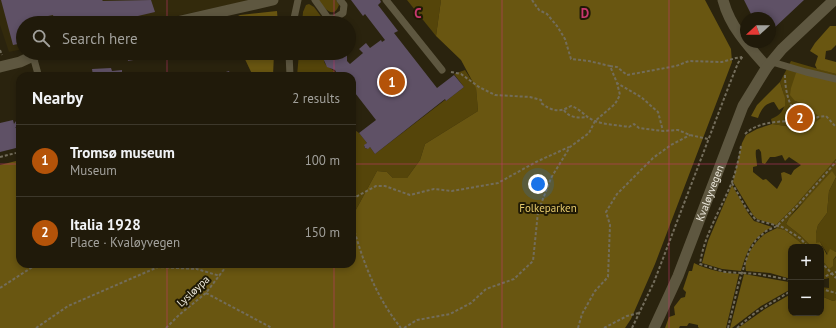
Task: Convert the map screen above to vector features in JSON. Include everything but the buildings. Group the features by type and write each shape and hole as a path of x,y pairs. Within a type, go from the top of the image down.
{"street":[{"path":"203,16 273,0"},
{"path":"723,0 736,30 750,49 769,65"},
{"name":"Kvaløyvegen","path":"654,328 678,276 710,192 735,138 743,106 769,65 782,49 834,0"},
{"path":"0,67 24,60"}],"lane":[{"path":"295,16 298,0"},
{"path":"314,0 326,16"},
{"path":"338,16 342,13 344,5 340,0"},
{"path":"386,0 442,70"},
{"path":"38,60 38,72"},
{"path":"289,60 290,72"},
{"path":"769,65 786,67 836,79"}],"path":[{"path":"532,0 539,10 547,14 557,26 565,39 571,59 617,67 627,75 676,66 689,61 722,62 743,56 738,63 708,139 654,282 632,328"},
{"path":"356,197 376,186 385,186 410,195 434,189 452,191 498,183 536,162 570,147 589,133 595,121 615,104 620,95 610,66"},
{"path":"786,67 786,90 793,109"},
{"path":"442,70 461,74 479,87 495,95 530,97 541,100 541,103 550,110 564,110 571,106 577,108 595,121 629,127 634,124 639,128 663,131 678,130 690,135 708,139"},
{"path":"617,83 641,97 658,112 663,131"},
{"path":"812,120 812,116 808,109 801,106 793,109 790,113 789,121 794,128 800,130 807,128 812,120 818,117 826,116 836,127"},
{"path":"564,110 573,117 588,117"},
{"path":"788,279 766,275 725,272 700,264 701,256 732,182 741,144 735,138 755,126 771,122 789,121"},
{"path":"578,328 582,314 595,291 608,277 610,225 606,212 617,194 653,158 671,145 690,135"},
{"path":"356,239 366,269 382,299 402,328 417,320 450,314 471,303 486,289 514,279 533,261 538,212 551,178 570,147"},
{"path":"0,157 16,153"},
{"path":"728,328 749,251 756,240 766,231 776,226 798,206 836,162"},
{"path":"732,182 752,216 756,220 782,227 794,234 805,244"},
{"path":"824,266 836,278"},
{"path":"0,288 30,268"},
{"path":"36,328 68,306 156,268"},
{"path":"178,268 197,269 220,276"},
{"name":"Lysløypa","path":"166,328 179,315 206,293 225,268"},
{"path":"824,277 836,272"},
{"path":"824,290 836,293"},
{"path":"206,293 272,328"},
{"path":"737,328 756,312 788,293"},
{"path":"604,328 627,316 640,313"}],"shaded area":[{"path":"0,0 251,0 177,16 16,16 16,50 9,52 0,25"},
{"path":"318,0 336,0 339,5 337,10 331,12 328,11"},
{"path":"407,0 441,0 436,36"},
{"path":"309,4 314,7 321,16 303,16 306,5"},
{"path":"298,60 324,60 325,64 335,72 297,72"},
{"path":"791,61 836,74 836,82 795,101 803,104 822,118 803,131 796,131 786,126 772,124 771,119 777,116 784,108 784,98 780,82"},
{"path":"465,70 476,87 478,111 425,144 420,160 407,178 393,178 387,172 377,171 356,210 356,131 367,143 364,146 365,148 367,149 370,147 375,154 464,87 454,74"},
{"path":"836,159 836,177 801,204 786,224 809,244 802,244 785,230 777,228 776,225 794,207"},
{"path":"836,177 836,252 830,250 828,255 824,248 824,244 821,244 820,242 816,244 816,233 818,225 827,213 829,191"},
{"path":"836,257 836,300 833,301 824,297 824,287 829,288 829,278 824,279 824,263 829,269"}],"green space":[{"name":"Folkeparken","path":"441,0 705,0 731,49 732,62 655,264 631,319 625,328 0,328 0,165 16,161 16,268 356,268 356,210 377,171 387,172 393,178 407,178 420,160 425,144 478,111 476,88 461,60 436,36"},
{"path":"277,11 277,16 238,16"},
{"path":"830,26 836,26 836,45 831,50 826,51 825,59 836,62 836,74 817,69 815,65 818,56 810,51"},
{"path":"245,60 274,60 273,72 251,72"},
{"path":"796,73 802,73 836,82 836,159 794,207 776,225 757,219 753,215 733,182 742,143 746,135 757,129 772,124 786,126 796,131 803,131 821,118 803,104 795,101 790,95","holes":["759,149 761,152 762,163 765,164 770,157 782,155 785,161 789,157 801,165 794,170 791,175 784,172 781,173 782,180 777,189 766,179 763,180 753,172 753,167 757,166 756,150"]},
{"path":"780,82 785,98 785,106 779,110 774,102 764,107 758,118 751,116 757,105"},
{"path":"832,171 836,177 829,191 827,213 818,225 816,233 816,243 820,242 821,244 809,244 786,224 789,218"},
{"path":"732,185 754,221 772,227 765,231 751,245 741,271 722,269 702,263 708,241"},
{"path":"777,228 785,230 802,244 788,244 788,278 770,273 746,271 746,261 748,255 757,241 765,234"},
{"path":"824,249 827,255 830,249 836,252 836,256 833,260 833,266 829,269 824,263"},
{"path":"694,263 716,271 739,274 726,328 699,328 698,325 689,323 687,326 680,326 679,328 665,328 669,317 675,315 674,307 681,298 685,297 686,292 683,289 689,271 692,271"},
{"path":"744,274 788,282 788,291 761,306 730,328"},
{"path":"788,296 788,316 824,316 824,297 833,301 836,300 836,328 738,328 765,309"}],"place":[{"name":"Tromsø museum","path":"392,82"},
{"name":"Italia 1928","path":"800,118"}]}
